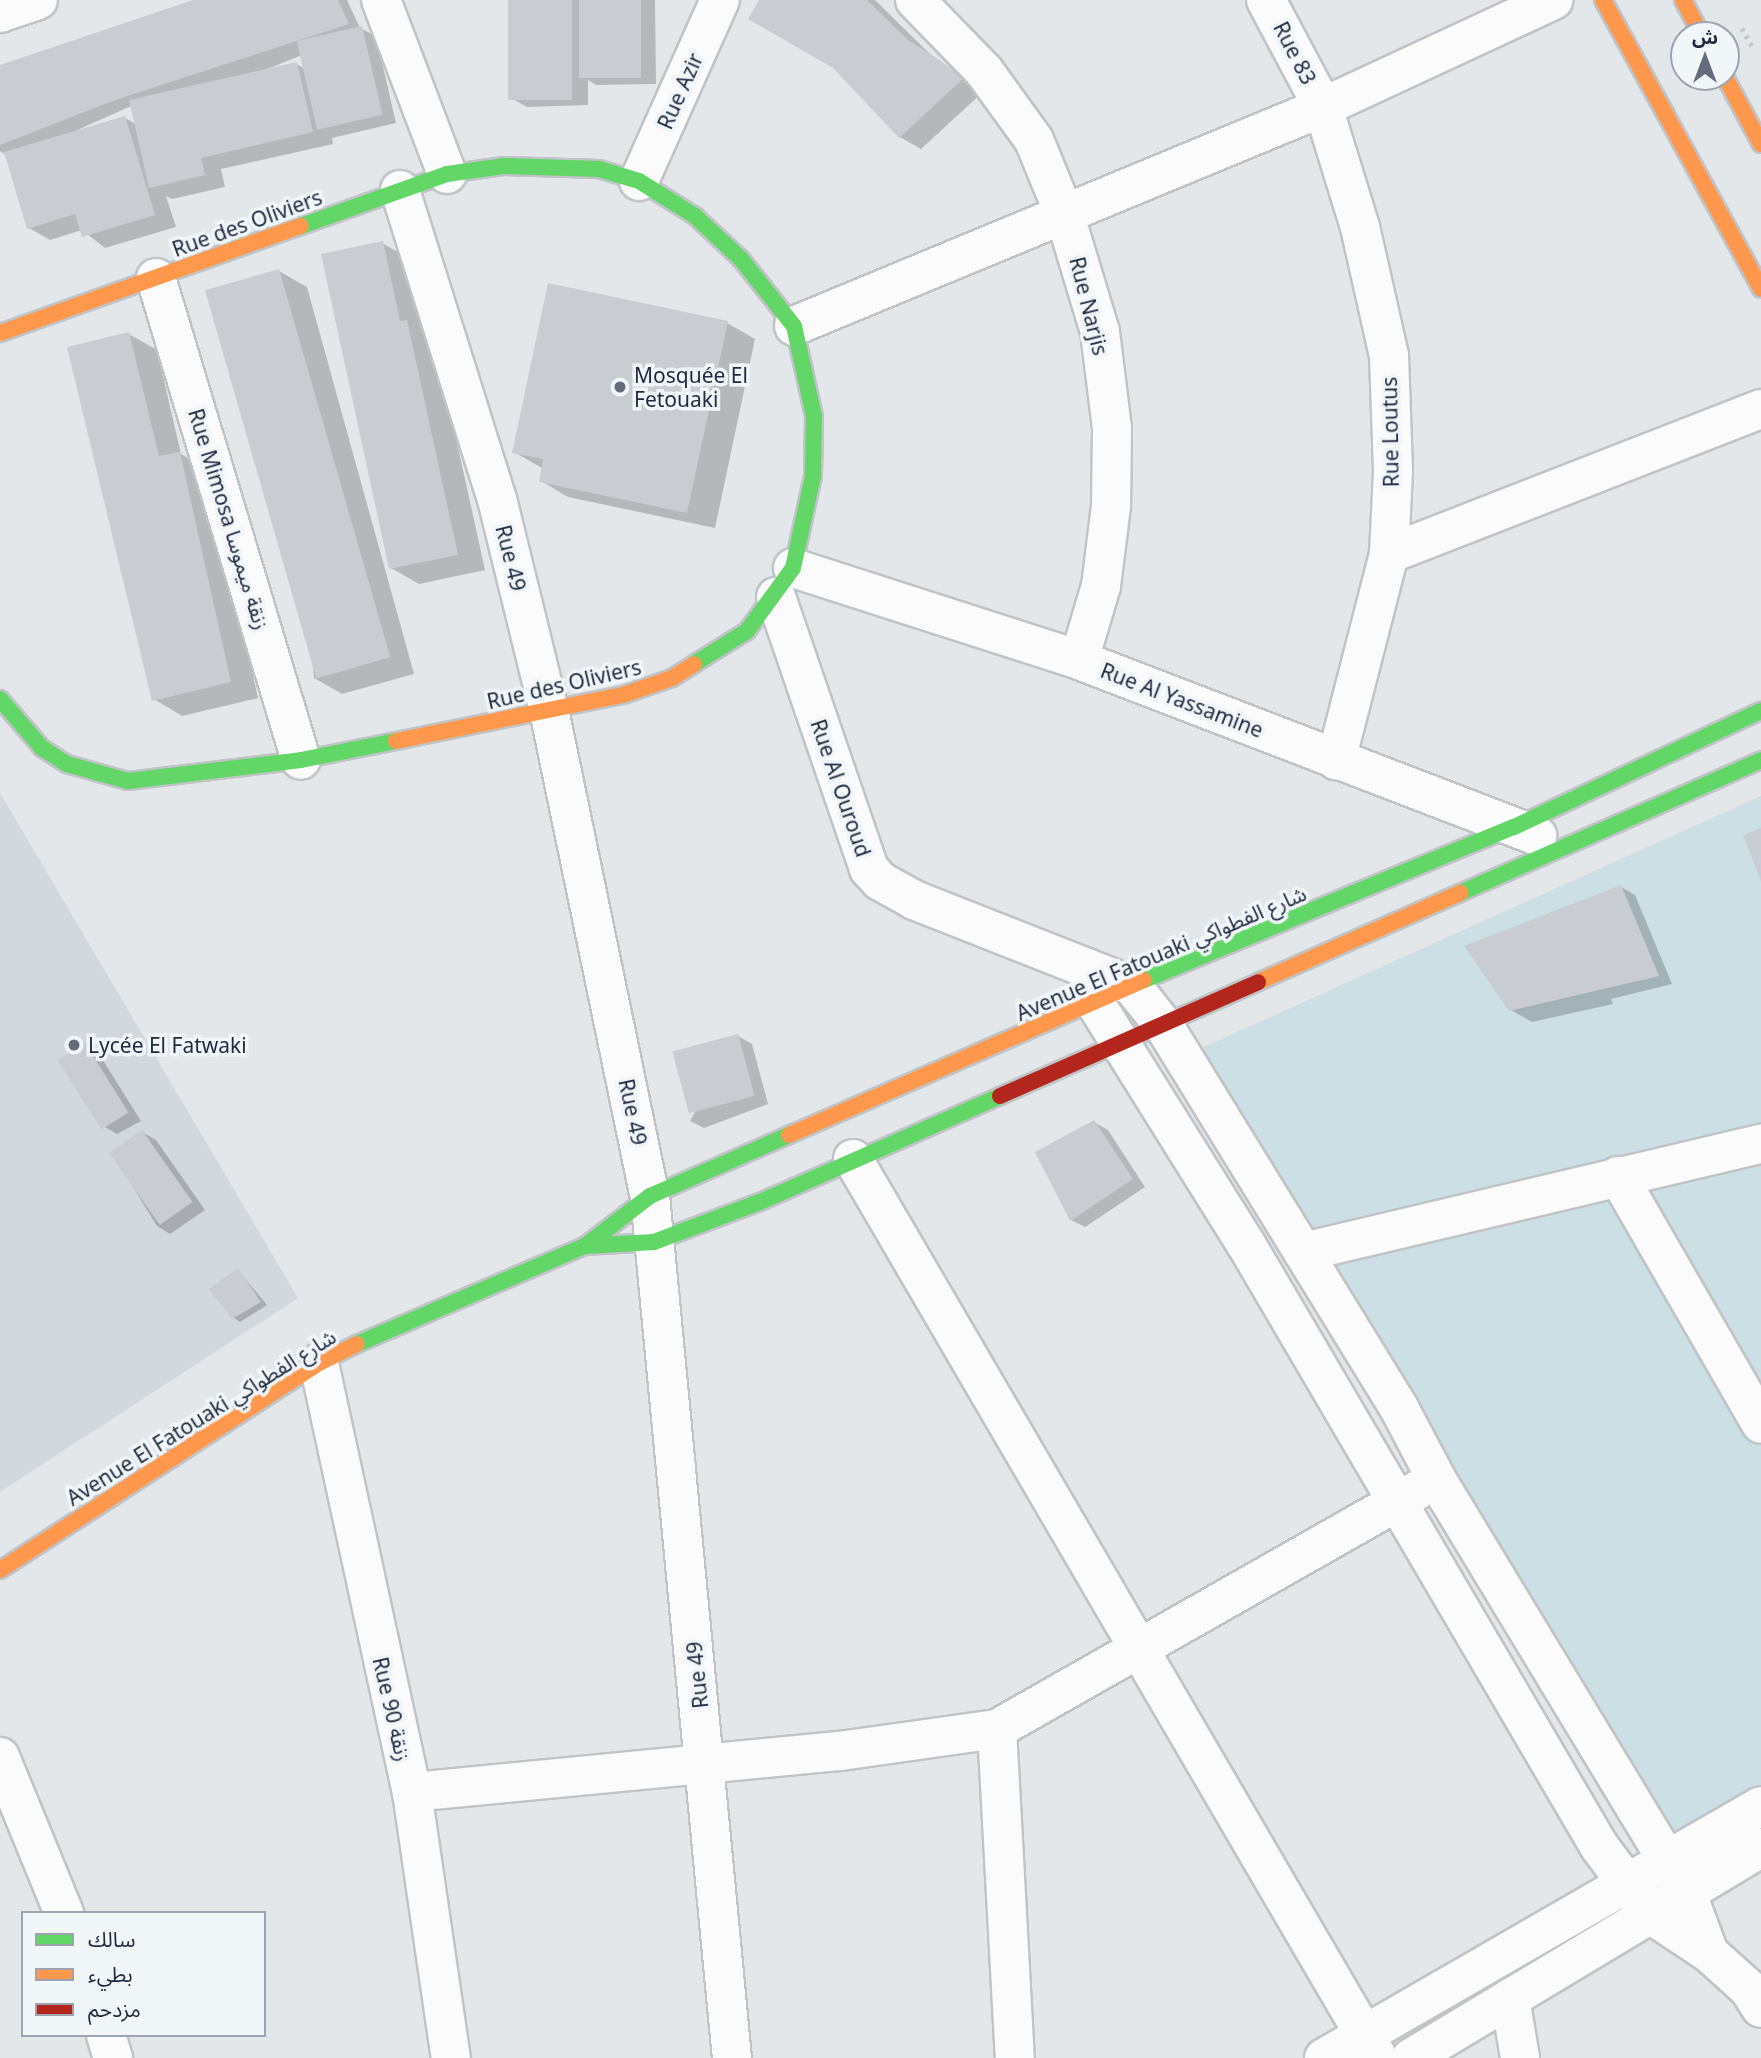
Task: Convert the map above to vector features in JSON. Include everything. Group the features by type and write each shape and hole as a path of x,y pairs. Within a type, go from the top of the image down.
{"main road":[{"path":"1603,0 1761,289"},
{"path":"1683,0 1694,21"},
{"path":"1733,91 1761,144"},
{"name":"Rue des Oliviers","path":"0,333 446,174 561,165 599,169 639,181 695,216 741,259 794,326 814,416 813,476 784,582 747,631 672,678 623,695 301,760 156,780 96,775 67,764 42,748 0,699"},
{"name":"Avenue El Fatouaki شارع الفطواكي","path":"1132,986 1514,827 1761,711"},
{"name":"Avenue El Fatouaki شارع الفطواكي","path":"585,1245 654,1242 760,1202 1164,1026 1761,760"},
{"name":"Avenue El Fatouaki شارع الفطواكي","path":"0,1570 318,1363 406,1320 585,1245 650,1196 1090,985"}],"street":[{"path":"0,13 38,0"},
{"path":"381,0 446,174"},
{"name":"Rue Azir","path":"639,181 720,0"},
{"name":"Rue Narjis","path":"915,0 984,71 1034,140 1065,216 1100,332 1112,428 1111,506 1101,586 1079,660"},
{"name":"Rue 83","path":"1266,0 1323,107"},
{"path":"794,326 1323,107 1553,0"},
{"name":"Rue Loutus","path":"1323,107 1360,227 1388,356 1393,472 1388,554 1336,760"},
{"name":"Rue 49","path":"400,190 497,499 549,710 650,1196 706,1762 732,2058"},
{"name":"Rue Mimosa زنقة ميموسا","path":"156,278 301,760"},
{"path":"1388,554 1761,409"},
{"name":"Rue Al Yassamine","path":"784,582 1079,660 1565,848"},
{"name":"Rue Al Ouroud","path":"784,582 874,875 914,900 1090,985 1132,986"},
{"path":"1090,985 1120,1044 1246,1244 1393,1502 1626,1884 1650,1914 1709,1953 1749,1989 1761,2008"},
{"path":"1132,986 1164,1026 1399,1408 1437,1480 1676,1876 1709,1953"},
{"path":"1303,1252 1761,1144"},
{"path":"853,1160 1136,1651 1372,2046"},
{"path":"1618,1176 1761,1424"},
{"name":"Rue 90 زنقة","path":"318,1363 412,1792 451,2058"},
{"path":"412,1792 841,1751 997,1729 1393,1502 1437,1480"},
{"path":"997,1729 1015,2058"},
{"path":"0,1757 63,1911"},
{"path":"1411,2058 1650,1914 1676,1876 1761,1806"},
{"path":"1324,2058 1372,2046 1626,1884 1676,1876 1761,1848"},
{"path":"1510,1998 1520,2058"},
{"path":"107,2037 113,2058"}],"shaded area":[{"name":"Lycée El Fatwaki","path":"0,793 298,1298 0,1492"},
{"path":"1761,796 1761,1792 1662,1852 1186,1055"}],"building":[{"path":"193,0 338,0 349,24 115,100 0,145 0,65"},
{"path":"508,0 572,0 572,100 508,100"},
{"path":"579,0 641,0 641,78 579,78"},
{"path":"759,0 867,0 908,40 965,77 899,138 833,68 748,19"},
{"path":"362,26 382,115 317,130 297,41"},
{"path":"297,62 313,132 201,158 205,175 149,188 129,100"},
{"path":"125,116 155,215 82,237 75,214 27,229 4,152"},
{"path":"383,241 400,321 407,320 458,555 389,569 321,254"},
{"path":"279,269 390,657 316,679 205,290"},
{"name":"Mosquée El Fetouaki","path":"548,283 728,321 687,513 539,482 543,459 512,453"},
{"path":"129,332 159,456 180,452 231,682 152,701 67,347"},
{"path":"1761,828 1761,881 1743,835"},
{"path":"1621,885 1659,976 1509,1011 1464,946"},
{"path":"738,1034 755,1096 689,1113 672,1052"},
{"path":"85,1043 128,1113 101,1129 58,1060"},
{"path":"1094,1120 1133,1179 1070,1221 1035,1152"},
{"path":"142,1130 192,1202 160,1225 109,1153"},
{"path":"238,1268 261,1302 232,1319 209,1289"}],"traffic: fast":[{"path":"301,226 447,174 504,166 599,169 639,181 695,216 741,259 794,326 814,416 813,476 793,568 747,631 694,664"},
{"path":"0,699 42,748 67,764 128,781 301,760 396,741"},
{"path":"1144,980 1514,827 1761,711"},
{"path":"1460,893 1761,760"},
{"path":"585,1246 654,1242 760,1202 1000,1096"},
{"path":"357,1344 585,1246 650,1196 789,1135"}],"traffic: slow":[{"path":"1603,0 1761,289"},
{"path":"1683,0 1694,21"},
{"path":"1733,91 1761,144"},
{"path":"0,333 301,226"},
{"path":"396,741 623,695 672,678 694,664"},
{"path":"1258,982 1460,893"},
{"path":"789,1135 1144,980"},
{"path":"0,1570 319,1363 357,1344"}],"traffic: jam":[{"path":"1000,1096 1258,982"}],"place":[{"name":"Mosquée El Fetouaki","path":"620,387"},
{"name":"Lycée El Fatwaki","path":"74,1045"}]}
